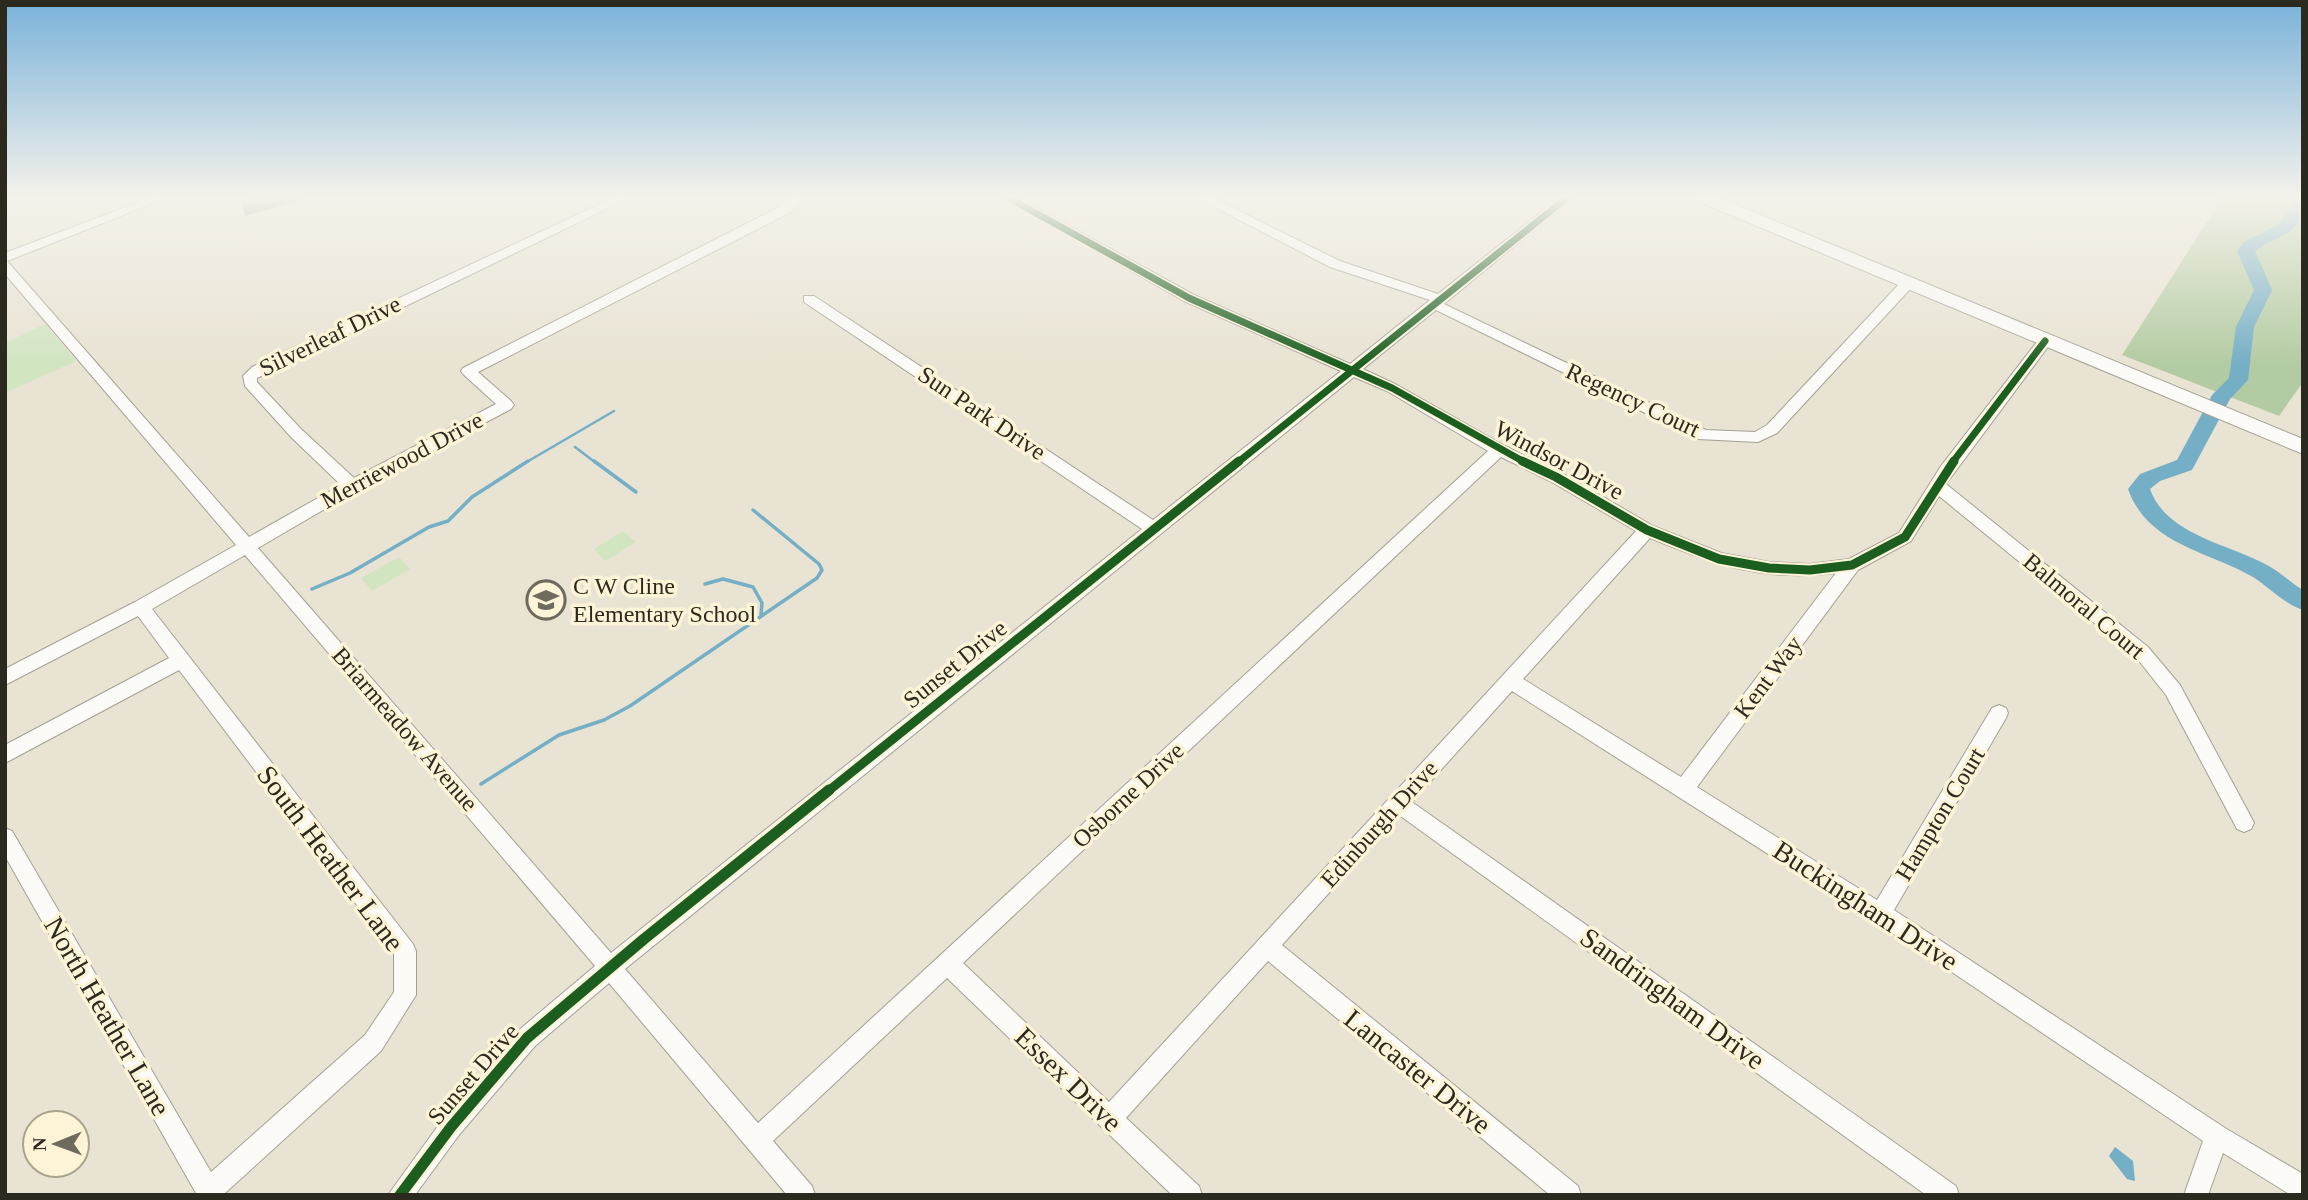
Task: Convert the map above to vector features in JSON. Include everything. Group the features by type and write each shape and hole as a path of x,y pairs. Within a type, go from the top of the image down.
{"main road":[{"path":"1834,253 2303,447"}],"street":[{"name":"Silverleaf Drive","path":"352,486 296,433 250,383 250,376 257,369 505,253"},
{"name":"Merriewood Drive","path":"5,678 141,607 352,486 506,405 468,372 700,253"},
{"name":"Windsor Drive","path":"1108,253 1189,298 1256,330 1353,369 1392,388 1499,450 1556,477 1647,530 1719,559 1769,568 1810,570 1852,565 1905,537 1937,485 2045,341"},
{"name":"Regency Court","path":"1313,253 1335,264 1437,301 1704,435 1758,437 1772,429 1907,284"},
{"name":"Sunset Drive","path":"400,1195 451,1127 527,1038 610,968 1497,253"},
{"name":"Briarmeadow Avenue","path":"5,265 803,1195"},
{"name":"Sun Park Drive","path":"808,299 1154,529"},
{"name":"Osborne Drive","path":"757,1140 1499,450"},
{"name":"Balmoral Court","path":"1937,485 2142,652 2173,690 2244,822"},
{"name":"Edinburgh Drive","path":"1110,1118 1647,530"},
{"name":"Kent Way","path":"1684,790 1852,565"},
{"name":"South Heather Lane","path":"141,607 405,951 405,995 373,1043 210,1192"},
{"path":"5,755 181,660"},
{"name":"Buckingham Drive","path":"1510,680 1880,914 2217,1136 2303,1188"},
{"name":"Hampton Court","path":"1880,914 1999,713"},
{"name":"Sandringham Drive","path":"1398,803 1947,1195"},
{"name":"North Heather Lane","path":"5,837 210,1192"},
{"name":"Lancaster Drive","path":"1267,947 1569,1195"},
{"name":"Essex Drive","path":"947,964 1190,1195"},
{"path":"2196,1195 2217,1136"}],"green space":[{"path":"2187,253 2303,253 2303,382 2279,416 2122,355"},
{"path":"45,324 76,361 5,393 5,343"},
{"path":"623,531 636,542 605,561 594,549"},
{"path":"399,557 410,569 372,591 361,578"}],"water":[{"path":"2115,1147 2133,1161 2135,1181 2127,1179 2109,1156"}],"waterway":[{"path":"2247,253 2263,290 2245,327 2238,380 2222,395 2185,465 2147,479 2139,489 2144,504 2170,528 2188,539 2258,570 2303,601"},
{"path":"525,463 614,411"},
{"path":"575,447 596,463"},
{"path":"312,589 350,573 429,527 448,521 472,497 528,461"},
{"path":"594,461 636,492"},
{"path":"481,784 559,735 604,720 630,706 817,578 822,570 819,564 753,510"},
{"path":"705,584 723,579 753,587 762,603 761,615"}],"cycle path":[{"path":"1108,253 1189,298 1392,388 1499,450 1556,477 1647,530 1719,559 1769,568 1810,570 1852,565 1905,537 1947,470 2045,341"},
{"path":"400,1195 451,1127 527,1038 644,939 1498,253"}],"place":[{"name":"C W Cline Elementary School","path":"546,600"}]}
